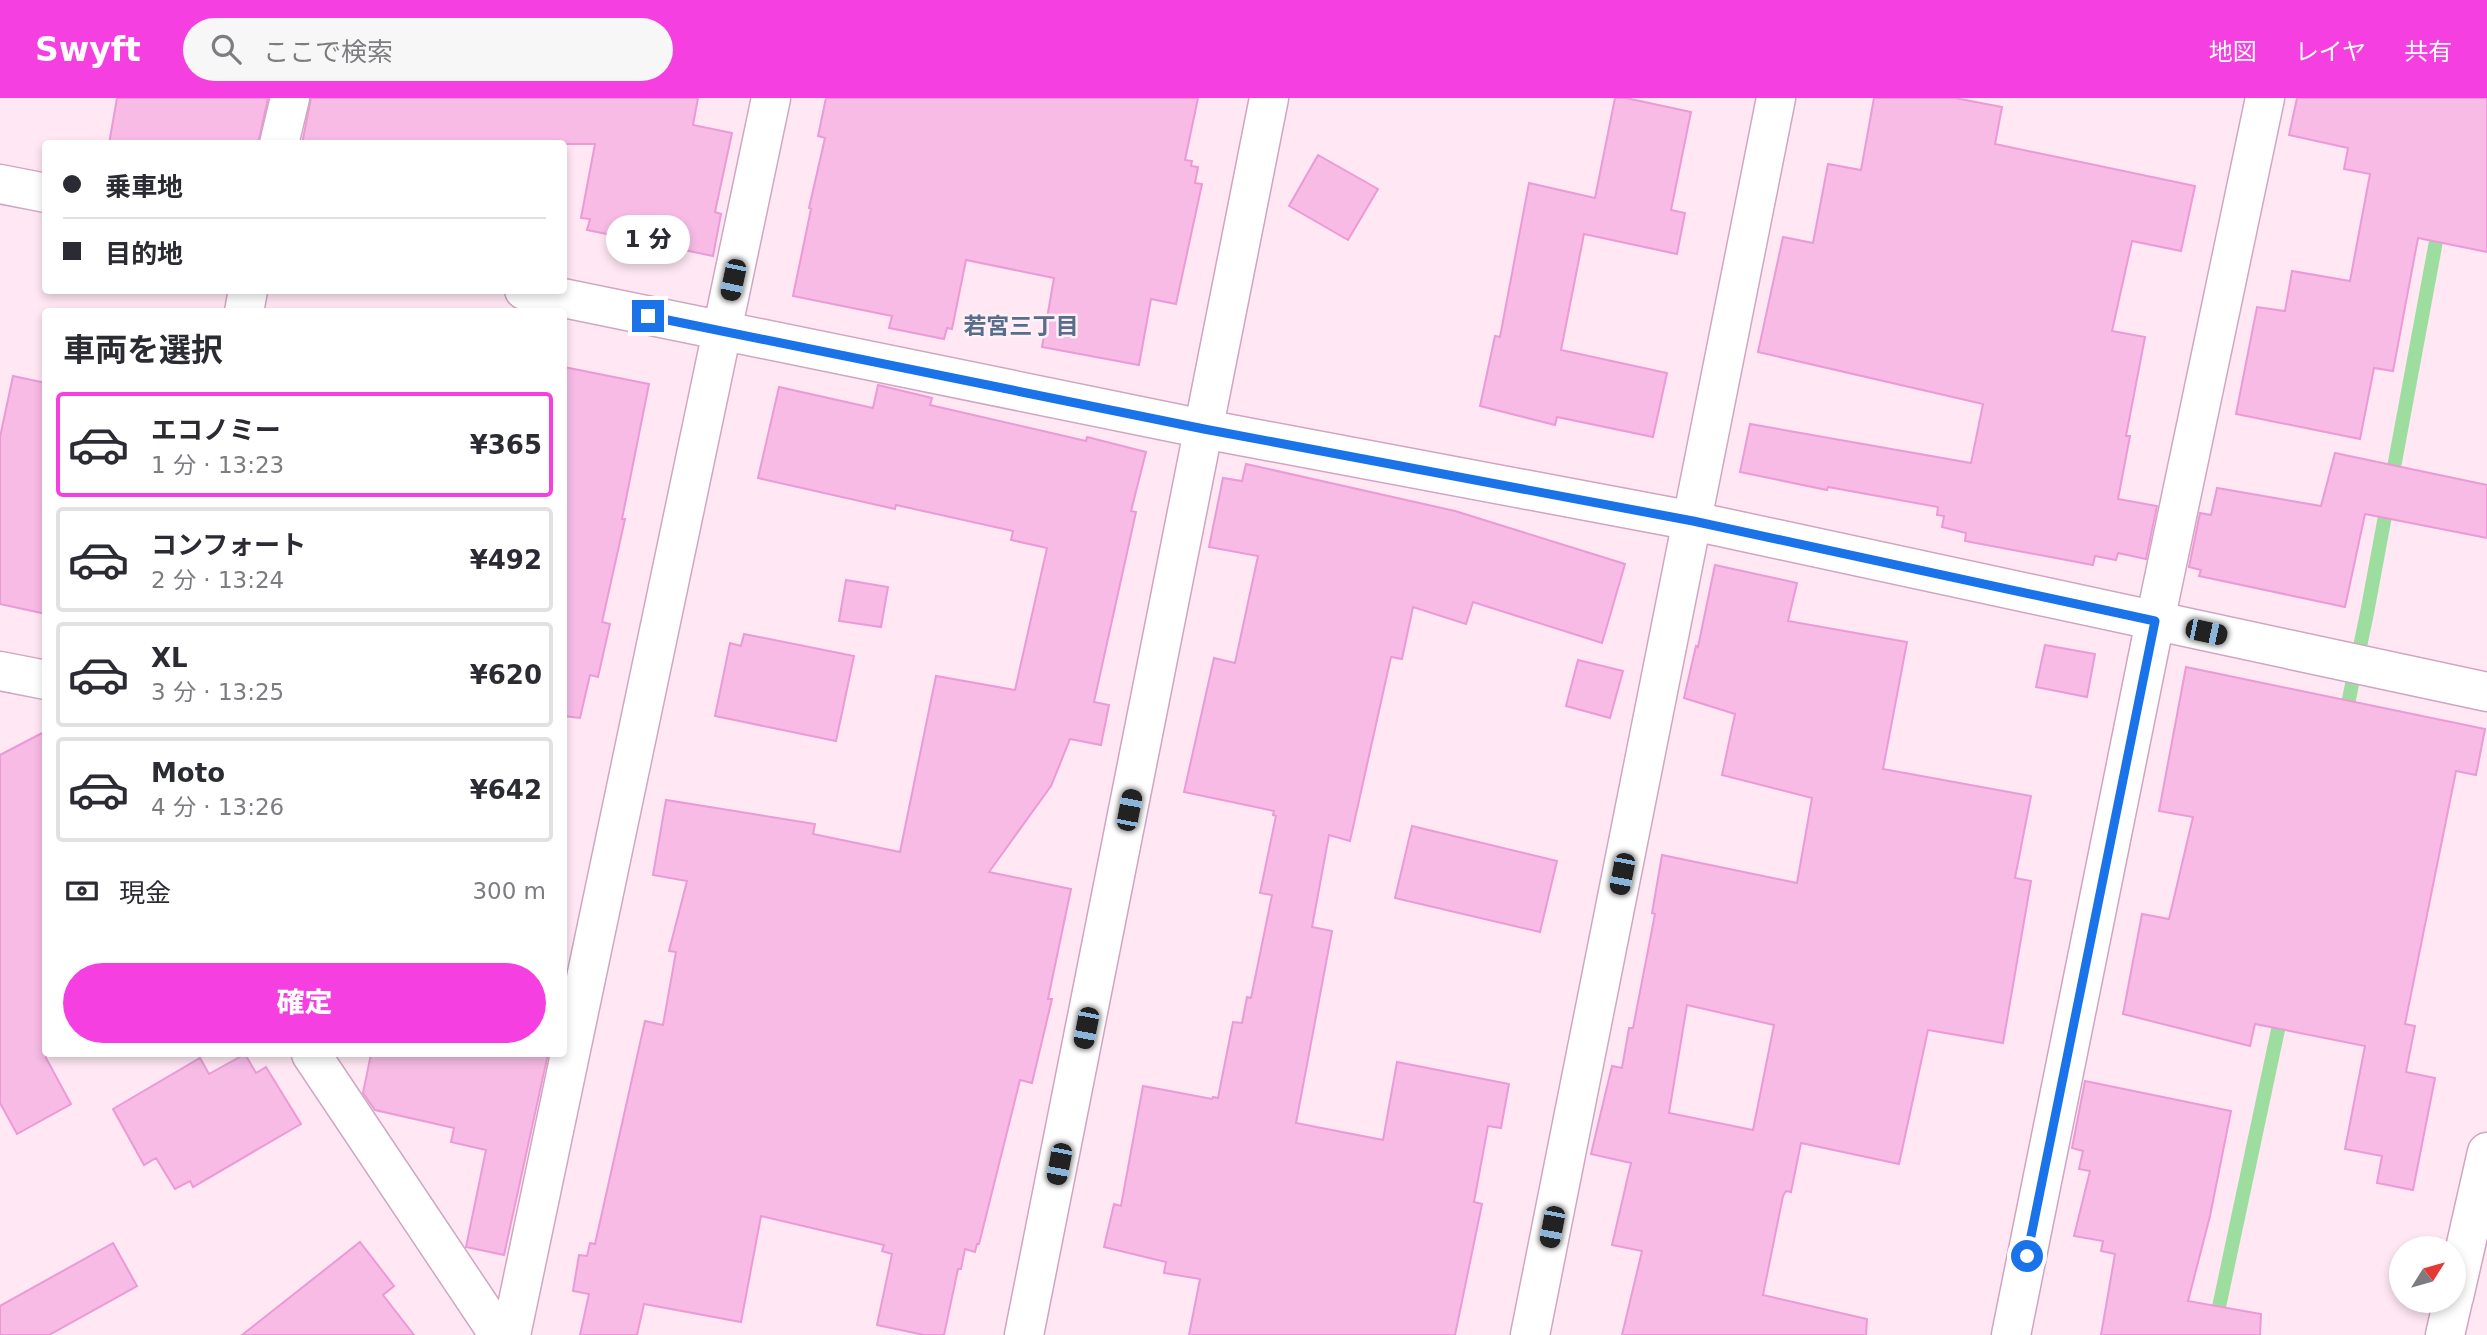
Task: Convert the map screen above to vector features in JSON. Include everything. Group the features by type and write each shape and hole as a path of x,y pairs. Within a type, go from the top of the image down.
{"street":[{"path":"280,140 290,98"},
{"path":"511,1335 771,98"},
{"path":"1024,1335 1269,98"},
{"path":"1530,1335 1776,98"},
{"path":"2011,1335 2155,621 2265,98"},
{"path":"0,184 42,192"},
{"path":"543,294 1204,429 1693,521 2487,692"},
{"path":"0,671 42,679"},
{"path":"313,1057 499,1335"},
{"path":"2466,1243 2487,1152"},
{"path":"2445,1335 2450,1313"}],"building":[{"path":"117,98 268,98 259,140 110,140"},
{"path":"311,98 698,98 693,125 732,133 715,212 721,214 713,256 587,230 590,219 581,218 595,144 567,144 567,140 303,140"},
{"path":"826,98 1198,98 1185,160 1192,161 1191,166 1198,167 1195,183 1202,184 1176,304 1151,299 1139,365 1042,347 1054,278 966,260 952,329 947,328 944,339 889,328 892,316 793,296 825,138 818,136"},
{"path":"1615,98 1691,112 1671,210 1685,213 1677,254 1584,234 1561,350 1667,373 1653,437 1557,417 1555,425 1480,406 1495,336 1500,337 1529,183 1595,198"},
{"path":"1874,98 1955,98 2002,107 1995,144 2195,186 2181,251 2132,241 2112,331 2145,337 2126,436 2130,436 2118,499 2157,506 2146,559 2118,553 2116,560 2095,556 2093,565 1965,541 1966,533 1942,527 1944,516 1937,515 1938,507 1828,487 1827,490 1740,472 1750,424 1971,463 1983,404 1758,352 1783,237 1813,243 1828,164 1861,170"},
{"path":"2297,98 2487,98 2487,252 2418,238 2393,371 2374,368 2360,439 2236,414 2257,307 2285,311 2292,271 2350,281 2370,174 2344,169 2348,148 2289,135"},
{"path":"1318,155 1378,189 1348,240 1289,206"},
{"path":"567,368 649,384 622,519 625,519 602,622 610,624 598,677 590,675 580,718 567,716"},
{"path":"13,376 42,382 42,613 0,604 0,437"},
{"path":"878,385 932,398 930,405 1086,441 1087,437 1146,452 1131,511 1136,512 1094,702 1109,705 1101,745 1070,739 1051,786 989,872 1071,889 1048,999 1052,999 1032,1083 1020,1080 979,1244 975,1252 965,1249 944,1335 924,1335 877,1325 892,1254 882,1251 884,1245 761,1216 741,1322 644,1304 637,1335 580,1335 589,1294 573,1291 579,1255 587,1256 590,1243 595,1244 645,1021 663,1025 676,952 669,951 687,881 653,875 666,800 815,824 813,834 900,852 936,676 1015,690 1047,548 1011,540 1013,531 896,505 895,509 758,478 779,387 873,408"},
{"path":"2335,453 2487,485 2487,538 2365,514 2345,607 2199,576 2201,570 2189,567 2200,513 2211,515 2217,488 2321,506"},
{"path":"1246,464 1455,511 1625,564 1602,643 1473,602 1466,624 1413,607 1402,659 1391,657 1350,841 1329,835 1312,927 1332,931 1296,1123 1383,1140 1397,1062 1509,1084 1501,1128 1488,1126 1474,1202 1482,1204 1455,1335 1189,1335 1200,1279 1164,1273 1166,1262 1104,1247 1114,1204 1121,1206 1143,1086 1218,1098 1233,1022 1242,1023 1247,997 1251,998 1272,895 1260,893 1276,816 1273,815 1274,811 1184,792 1214,658 1235,663 1258,556 1209,547 1223,478 1242,481"},
{"path":"1715,565 1797,583 1788,621 1907,642 1883,769 2031,796 2015,878 2031,881 2003,1043 1928,1030 1899,1164 1801,1143 1791,1192 1786,1191 1783,1196 1763,1295 1867,1319 1866,1335 1622,1335 1642,1251 1612,1245 1631,1163 1591,1154 1612,1066 1622,1068 1629,1028 1633,1028 1655,914 1652,913 1662,855 1797,883 1812,798 1722,775 1735,714 1684,698 1696,646 1698,647","holes":["1687,1005 1774,1025 1753,1130 1669,1113"]},
{"path":"846,580 888,587 881,627 839,621"},
{"path":"744,634 854,656 836,741 715,716 730,643 741,646"},
{"path":"2045,645 2095,654 2087,697 2036,687"},
{"path":"1578,660 1623,671 1610,718 1566,706"},
{"path":"2186,667 2485,729 2476,775 2456,771 2405,1024 2415,1026 2406,1072 2435,1078 2413,1190 2377,1183 2382,1156 2345,1149 2365,1046 2255,1024 2250,1046 2123,1014 2142,914 2169,919 2193,817 2159,811"},
{"path":"42,733 42,1057 46,1057 71,1104 17,1134 0,1103 0,755"},
{"path":"1412,826 1557,861 1540,932 1395,898"},
{"path":"240,1057 247,1057 256,1073 266,1067 301,1124 193,1187 190,1181 175,1189 156,1158 144,1165 113,1109 200,1058 209,1074"},
{"path":"370,1057 547,1057 504,1255 466,1247 486,1150 451,1142 454,1128 375,1110 363,1093"},
{"path":"2085,1081 2231,1111 2210,1216 2188,1301 2261,1314 2260,1335 2101,1335 2115,1254 2101,1251 2103,1241 2074,1236 2090,1171 2079,1169 2083,1151 2072,1148"},
{"path":"360,1242 394,1286 383,1295 414,1335 242,1335"},
{"path":"113,1243 137,1286 49,1335 0,1335 0,1306"}],"waterway":[{"path":"2345,718 2439,225"},
{"path":"2213,1335 2282,1011"}],"district":[{"name":"若宮三丁目","path":"1021,326"}],"route":[{"path":"648,316 1204,429 1693,521 2155,621 2027,1256"}]}
